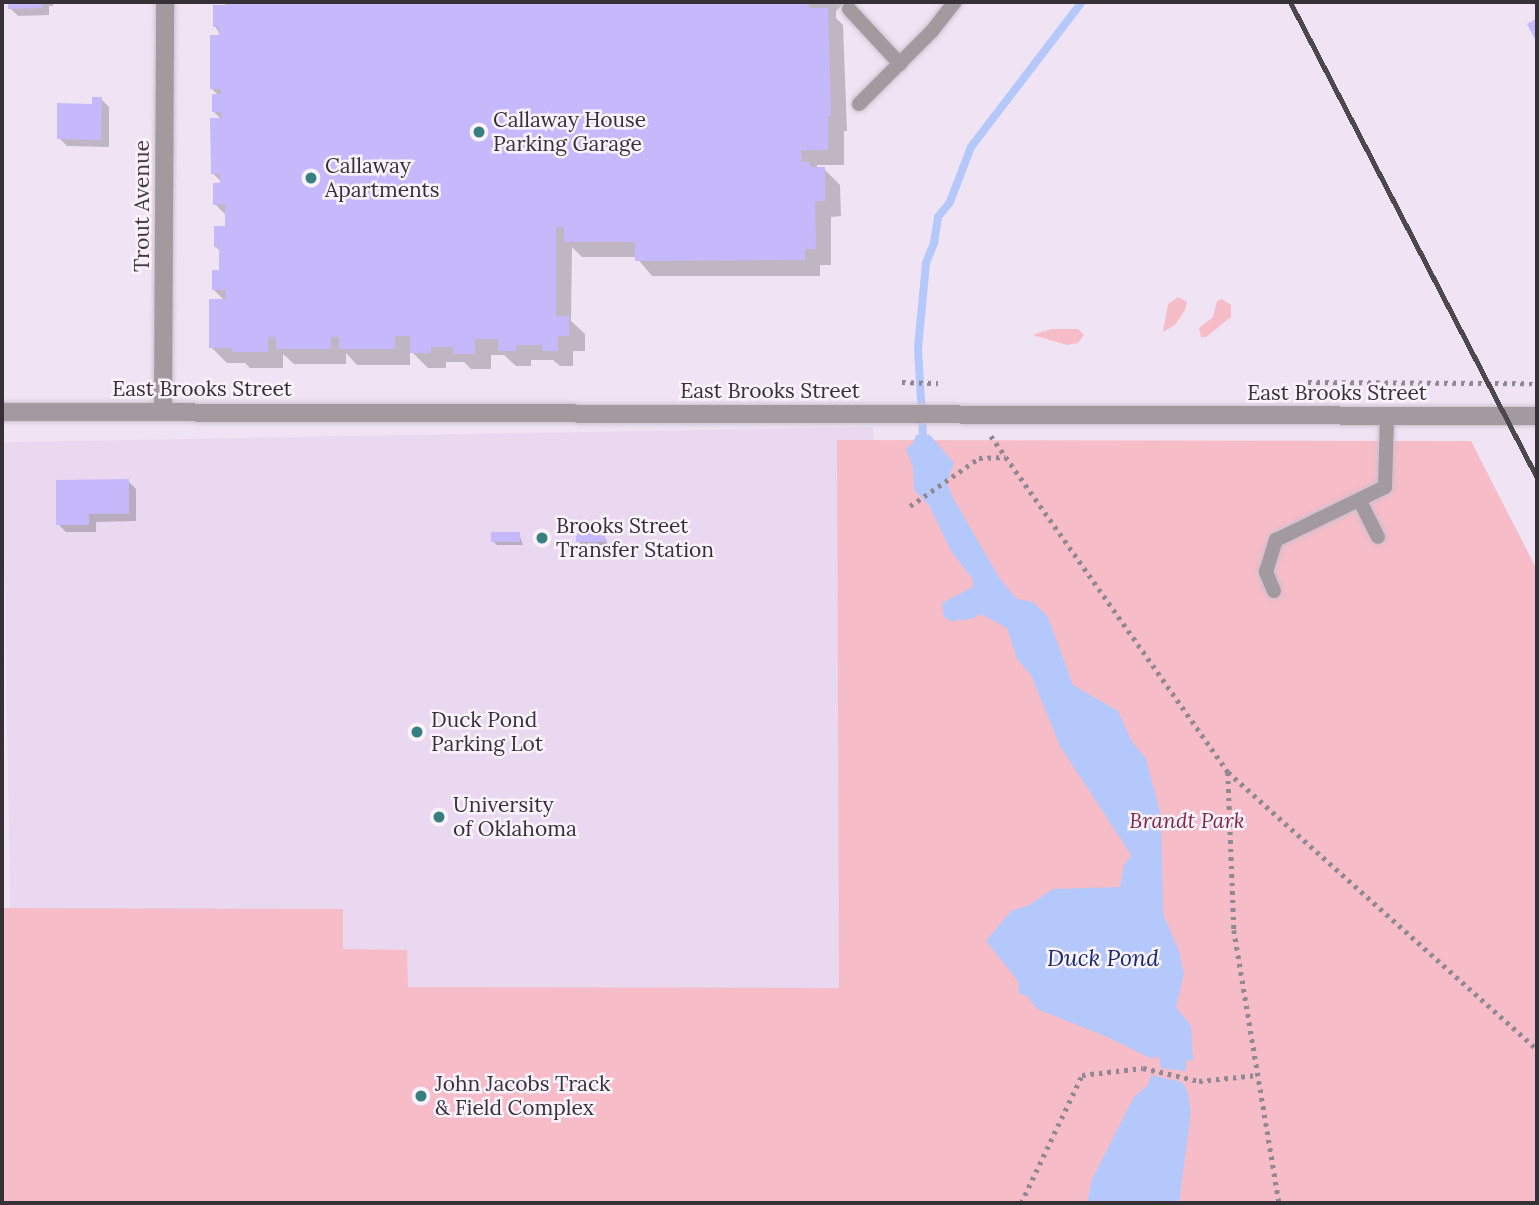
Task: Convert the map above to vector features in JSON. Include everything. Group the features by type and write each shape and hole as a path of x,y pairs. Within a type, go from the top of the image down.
{"street":[{"name":"Trout Avenue","path":"163,411 165,2"},
{"name":"East Brooks Street","path":"2,412 1537,416"}],"lane":[{"path":"859,104 932,31 954,2"},
{"path":"849,9 900,64"},
{"path":"1274,591 1266,572 1268,556 1276,540 1385,487 1387,416"},
{"path":"1360,501 1378,537"}],"path":[{"path":"902,382 938,383"},
{"path":"1308,382 1537,383"},
{"path":"987,431 1228,772 1537,1049"},
{"path":"910,506 964,467 987,456 1006,457"},
{"path":"1228,772 1234,930 1279,1203"},
{"path":"1021,1203 1082,1075 1143,1068 1199,1081 1258,1075"}],"shaded area":[{"name":"University of Oklahoma","path":"873,427 887,1203 15,1203 2,442"}],"green space":[{"path":"1178,297 1187,302 1185,310 1175,325 1163,332 1168,304"},
{"path":"1222,299 1231,305 1231,317 1206,337 1201,337 1199,328 1213,317 1217,301"},
{"path":"1051,329 1078,329 1084,335 1078,343 1067,345 1033,335"},
{"name":"Brandt Park","path":"837,440 1471,441 1537,570 1537,1203 2,1203 2,908 343,909 343,949 407,950 408,987 839,988"}],"water":[{"name":"Duck Pond","path":"916,435 930,435 954,463 947,483 953,498 1000,579 1017,599 1033,602 1048,617 1073,685 1118,711 1131,740 1146,759 1161,816 1163,914 1179,951 1184,974 1176,1007 1191,1026 1193,1060 1186,1061 1186,1071 1161,1068 1159,1057 1150,1058 1105,1036 1037,1009 1028,997 1019,993 1018,981 986,941 1011,911 1029,905 1053,889 1120,887 1124,865 1131,855 1060,746 1031,675 1017,659 1007,628 981,614 971,619 951,621 944,617 942,603 973,587 973,580 951,551 929,505 914,490 913,467 906,449 913,443"},
{"path":"1151,1075 1182,1082 1187,1090 1191,1111 1179,1203 1087,1203 1092,1179 1134,1097 1148,1085"}],"building":[{"path":"8,2 42,2 42,8 8,9"},
{"path":"226,2 808,2 809,8 828,8 831,116 828,116 828,150 801,150 802,162 810,162 810,167 825,167 825,201 815,201 816,249 805,249 805,260 635,261 635,242 564,242 564,227 556,227 556,316 569,316 569,336 558,336 558,351 542,351 542,345 516,345 516,351 498,351 498,339 475,339 475,354 453,354 453,347 431,347 431,353 410,353 410,336 395,336 395,349 339,349 339,337 331,337 331,349 276,349 276,337 268,337 268,352 232,352 232,348 209,348 209,299 226,299 226,290 212,290 212,270 219,270 219,247 214,247 214,226 225,226 225,204 213,205 213,183 220,183 220,174 211,174 210,118 221,118 221,112 212,112 212,94 221,94 221,89 210,89 210,35 219,35 219,27 213,27 213,5 226,5"},
{"path":"1537,18 1537,43 1527,24"},
{"path":"92,97 102,97 101,140 57,139 57,103 92,104"},
{"path":"129,479 129,514 89,514 89,525 56,525 56,480"},
{"path":"491,532 520,532 520,542 491,542"},
{"path":"576,533 605,533 605,542 576,542"}],"waterway":[{"path":"923,435 918,348 926,263 934,243 938,217 950,202 971,147 1082,2"}],"railway":[{"path":"1290,2 1537,478"}],"place":[{"name":"Callaway House Parking Garage","path":"479,132"},
{"name":"Callaway Apartments","path":"311,178"},
{"name":"Brooks Street Transfer Station","path":"542,538"},
{"name":"Duck Pond Parking Lot","path":"417,732"},
{"name":"University of Oklahoma","path":"439,817"},
{"name":"John Jacobs Track & Field Complex","path":"421,1096"}]}
